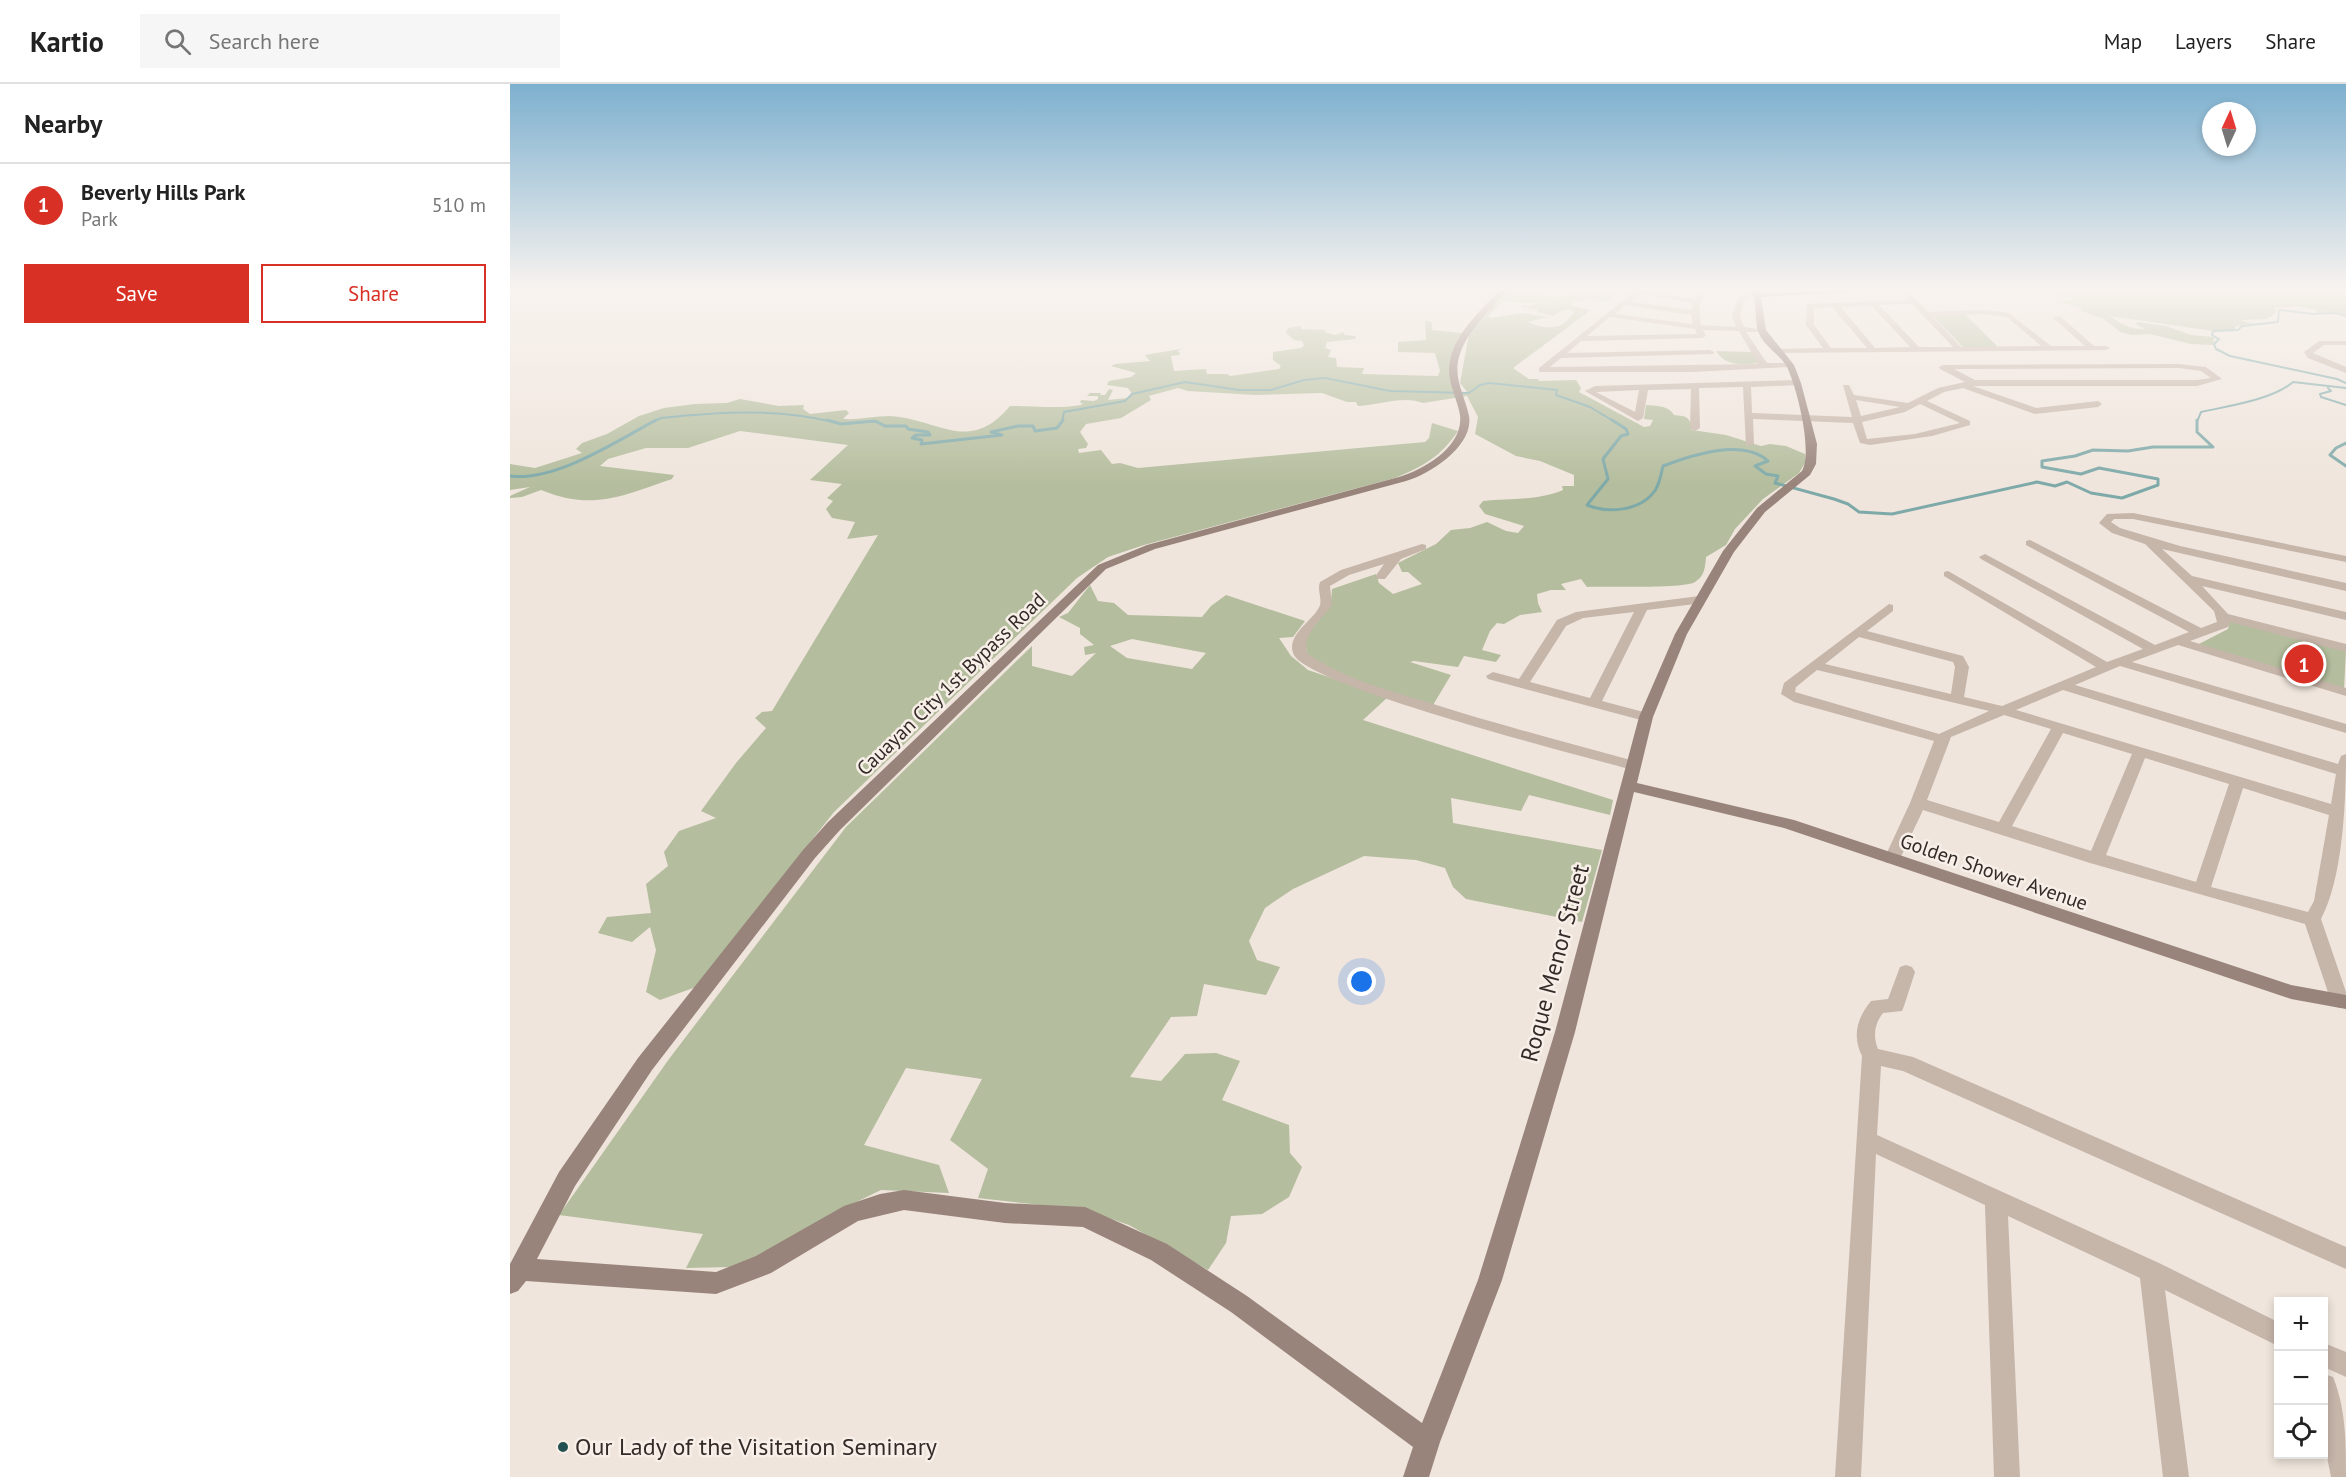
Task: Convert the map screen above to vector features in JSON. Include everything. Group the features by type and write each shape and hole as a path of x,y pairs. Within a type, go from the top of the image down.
{"street":[{"name":"Cauayan City 1st Bypass Road","path":"515,1276 567,1179 645,1064 809,854 834,826 1091,577 1116,559 1151,547 1398,480 1431,467 1461,436 1465,416 1456,392 1456,355"},
{"path":"1596,355 1558,356 1542,370 1790,365"},
{"path":"1712,355 1717,362 1728,367"},
{"path":"1757,355 1764,366"},
{"path":"1780,355 1790,365"},
{"path":"2311,355 2346,370"},
{"name":"Roque Menor Street","path":"1416,1477 1427,1442 1490,1280 1565,1032 1646,717 1699,600 1742,533 1761,510 1806,473 1813,454 1797,383 1790,365"},
{"path":"2108,365 2135,383"},
{"path":"1747,416 1857,420 1888,414 1909,407 1941,390 1973,383 2208,382 2218,379 2203,369 2188,366 1943,367 1973,383"},
{"path":"1644,388 1638,418 1589,391 1594,389 1797,383"},
{"path":"1747,385 1749,444"},
{"path":"1962,385 2035,411 2098,404"},
{"path":"1695,386 1695,428"},
{"path":"1846,387 1863,441 1869,443 1962,426 1967,423 1920,401"},
{"path":"1851,397 1909,407"},
{"path":"2346,559 2133,516 2111,516 2104,523 2109,529 2150,543 2346,587"},
{"path":"2030,543 2200,633"},
{"path":"2150,543 2210,599 2224,616 2346,648"},
{"path":"1422,547 1395,559 1334,576 1324,585 1326,605 1301,639 1302,658 1327,673 1409,702 1633,765"},
{"path":"1986,557 2152,650"},
{"path":"1381,577 1381,574 1395,559"},
{"path":"1948,574 2106,667"},
{"path":"2185,578 2346,616"},
{"path":"1523,683 1561,623 1566,619 1581,615 1699,600"},
{"path":"1594,703 1642,608"},
{"path":"1889,608 1789,686 1787,690 1791,696 1942,739"},
{"path":"1892,860 1946,734 2106,667 2221,627 2224,624 2224,616"},
{"path":"1857,633 1958,659 1962,667 1957,699"},
{"path":"2178,641 2346,692"},
{"path":"2120,662 2346,729"},
{"path":"1816,666 2002,710 2338,812"},
{"path":"1493,676 1646,717"},
{"path":"2064,686 2344,765 2322,901 2312,919 2343,1001"},
{"path":"2003,828 2059,727"},
{"path":"2096,859 2141,751"},
{"path":"2202,890 2237,782"},
{"name":"Golden Shower Avenue","path":"1628,786 1788,825 2291,992 2343,1001"},
{"path":"1918,803 2096,859 2312,919"},
{"path":"1848,1477 1855,1304 1867,1140 1867,1101 1872,1056 1866,1041 1868,1019 1878,1006 1895,1006 1906,972"},
{"path":"1872,1056 1906,1063 2346,1258"},
{"path":"1867,1140 2151,1271 2274,1332"},
{"path":"1996,1199 2007,1477"},
{"path":"515,1276 716,1283 763,1265 852,1213 880,1204 903,1200 1005,1213 1085,1217 1159,1252 1239,1304 1427,1442"},
{"path":"2151,1271 2176,1477"},
{"path":"2328,1357 2346,1365"},
{"path":"2328,1404 2344,1477"}],"green space":[{"path":"1145,355 1179,355 1171,356 1174,371 1206,369 1207,374 1230,376 1279,369 1281,366 1273,360 1273,355 1329,355 1328,357 1336,358 1337,367 1364,368 1362,374 1438,376 1440,371 1436,355 1455,355 1452,378 1454,392 1468,393 1460,383 1465,355 1530,355 1513,368 1529,379 1539,381 1576,380 1581,388 1579,392 1644,427 1650,426 1653,420 1644,419 1646,405 1662,407 1674,415 1687,418 1692,430 1726,435 1761,446 1770,444 1786,446 1805,454 1805,463 1799,473 1763,499 1735,529 1726,545 1706,557 1703,574 1695,582 1661,586 1587,587 1581,579 1561,584 1566,590 1551,590 1537,594 1542,612 1520,615 1504,624 1497,623 1490,631 1482,650 1501,655 1496,662 1464,656 1458,667 1410,662 1451,675 1433,705 1368,685 1307,657 1305,637 1331,601 1332,589 1376,574 1379,583 1393,594 1422,584 1408,572 1402,572 1398,563 1436,544 1451,530 1470,528 1487,522 1506,531 1518,533 1524,526 1485,514 1479,506 1483,501 1533,498 1553,494 1563,490 1562,486 1574,486 1574,475 1540,461 1516,456 1475,434 1478,417 1467,396 1423,403 1400,400 1358,406 1356,402 1347,402 1322,393 1255,395 1188,391 1178,388 1149,396 1151,400 1121,418 1086,424 1080,432 1088,444 1086,448 1078,449 1079,453 1101,450 1112,464 1120,463 1138,468 1425,442 1429,438 1432,423 1458,431 1445,448 1431,460 1395,478 1144,545 1108,557 1077,578 834,812 696,987 660,1000 646,992 656,950 650,927 632,942 598,933 607,917 651,913 646,884 668,866 664,852 679,831 716,818 701,811 736,763 766,728 755,718 762,712 772,711 878,535 847,539 855,522 832,518 826,509 833,501 827,498 842,484 810,480 848,445 740,431 688,448 646,448 608,459 600,466 674,475 672,479 638,491 607,499 592,500 576,500 541,490 522,497 510,498 530,487 510,490 510,464 535,468 582,453 576,449 582,443 607,434 639,416 664,408 727,403 740,399 779,406 804,405 803,409 810,414 846,410 849,413 843,419 890,416 908,418 953,431 981,429 995,421 1010,406 1081,405 1083,403 1080,403 1081,400 1098,399 1098,396 1087,396 1090,393 1105,395 1109,389 1113,390 1108,400 1127,398 1132,394 1128,388 1107,385 1109,381 1131,377 1136,373 1111,366 1150,361"},
{"path":"1755,355 1761,363 1730,363 1720,356"},
{"path":"1090,585 1098,601 1114,603 1128,615 1202,617 1211,606 1226,595 1305,621 1293,637 1279,638 1291,656 1308,670 1388,697 1363,720 1613,800 1610,815 1529,795 1521,811 1451,798 1453,823 1602,850 1582,922 1466,899 1453,887 1445,868 1416,860 1364,856 1293,889 1265,908 1249,941 1257,960 1280,967 1266,995 1204,984 1197,1016 1171,1017 1130,1077 1161,1081 1185,1054 1216,1053 1240,1061 1222,1100 1289,1125 1290,1153 1302,1167 1289,1197 1262,1214 1231,1216 1226,1243 1208,1270 1129,1225 1085,1210 978,1198 988,1169 950,1140 982,1079 906,1068 864,1145 939,1165 949,1193 881,1190 842,1209 779,1248 732,1267 686,1268 703,1234 559,1215 669,1059 846,827 1032,646 1032,666 1072,676 1096,653 1085,655 1084,647 1094,645 1080,634 1080,628 1059,617 1068,613","holes":["1132,639 1206,653 1192,669 1127,658 1110,646"]},
{"path":"2226,619 2346,650 2344,689 2197,645 2228,629 2229,624"}],"waterway":[{"path":"2228,355 2337,379 2346,383"},
{"path":"1062,421 1064,412 1125,401 1132,394 1185,382 1239,390 1271,390 1304,380 1325,378 1390,391 1469,393 1480,385 1489,383 1557,390 1556,395 1590,407 1615,422"},
{"path":"2197,422 2201,412 2262,398 2293,382 2346,388"},
{"path":"2328,388 2331,391 2320,394 2321,397 2346,405"},
{"path":"653,422 661,418 747,412 791,415 833,422"},
{"path":"510,476 546,473 566,466 605,449 656,420"},
{"path":"827,420 841,424 877,422"},
{"path":"1612,420 1626,429 1628,434 1621,436 1603,459 1608,479 1587,505 1615,510 1634,506 1650,496 1656,489 1663,466 1688,457 1731,450 1757,454 1768,461 1755,466 1766,474 1778,476 1775,483 1834,499 1848,504 1859,512 1892,514 2037,482 2055,486 2067,482 2091,493 2122,498 2158,485 2158,479 2099,468 2081,474 2042,467 2042,461 2075,456 2093,450 2128,451 2153,447 2213,447 2197,432 2197,422"},
{"path":"877,422 885,426 906,426 908,429 928,432 930,435 916,435 912,438 922,440 921,444 1002,435 991,432 1018,426 1033,426 1035,431 1057,428 1062,421"},
{"path":"864,422 877,422"},
{"path":"2346,443 2336,448 2330,455 2346,466"}],"place":[{"name":"Beverly Hills Park","path":"2304,664"},
{"name":"Our Lady of the Visitation Seminary","path":"563,1447"}]}
